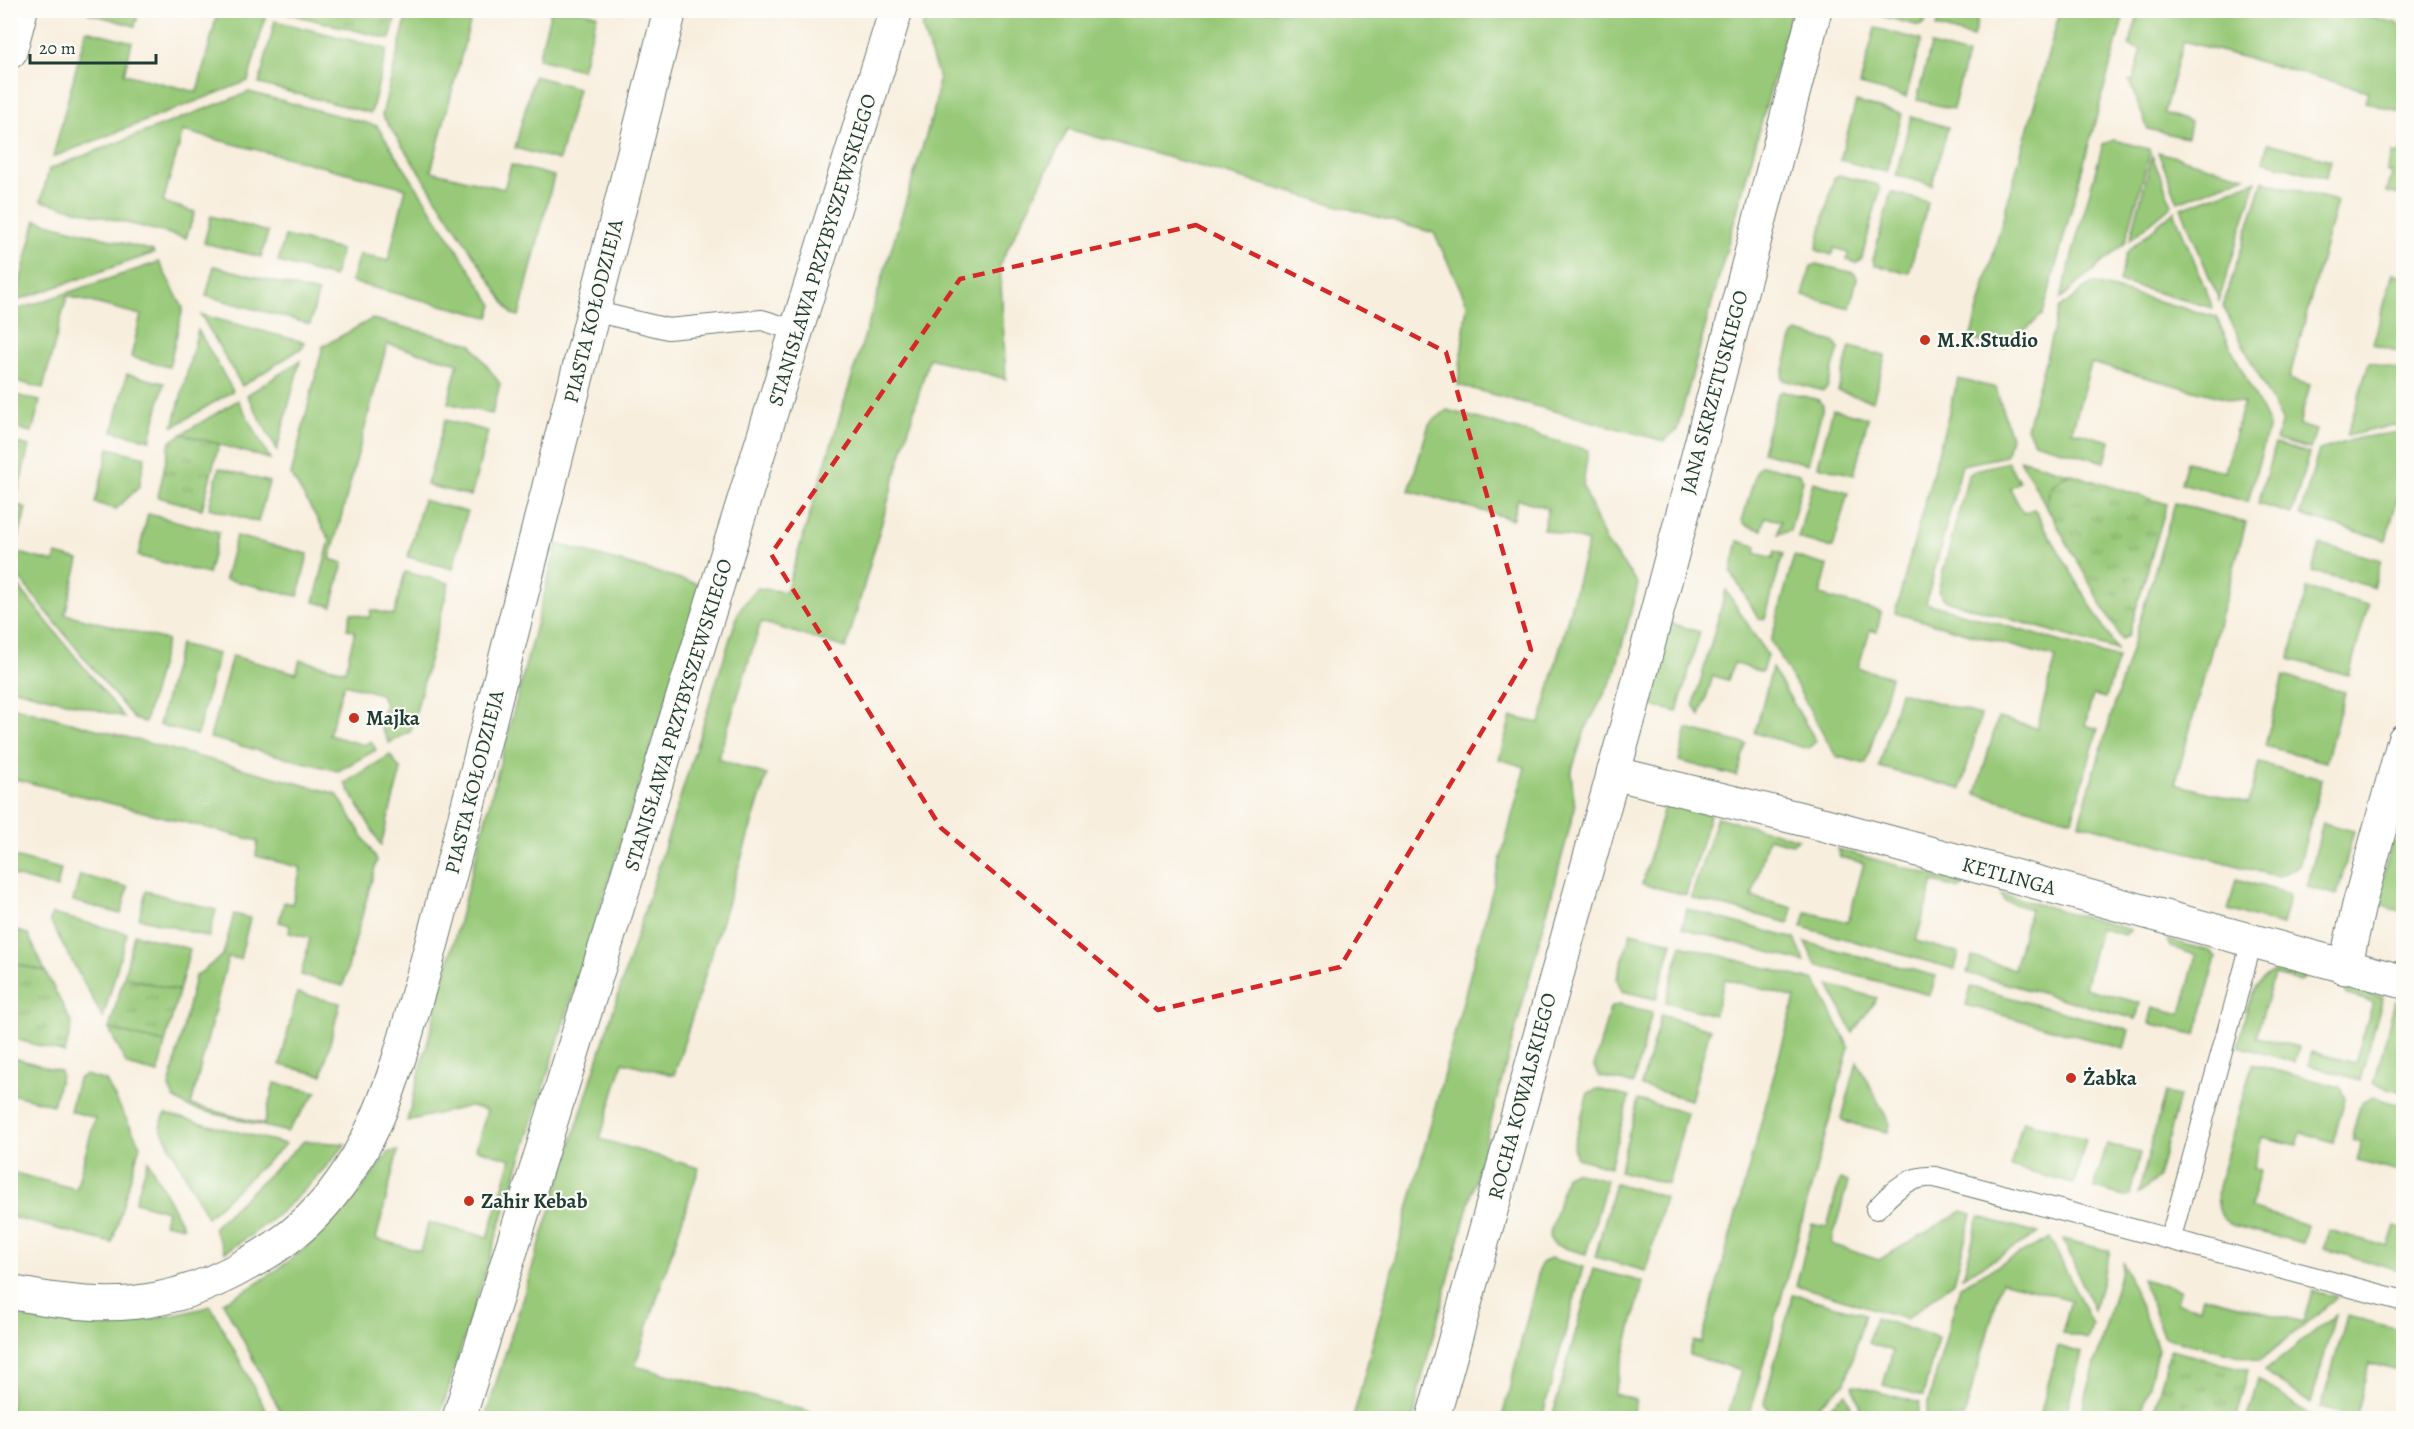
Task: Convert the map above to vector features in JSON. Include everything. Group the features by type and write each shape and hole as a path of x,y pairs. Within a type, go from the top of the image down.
{"street":[{"path":"10,52 21,10"},
{"name":"PIASTA KOŁODZIEJA","path":"10,1292 54,1301 133,1304 169,1298 197,1290 224,1278 277,1247 305,1224 324,1204 363,1150 379,1121 425,966 670,10"},
{"name":"STANISŁAWA PRZYBYSZEWSKIEGO","path":"459,1419 897,10"},
{"name":"JANA SKRZETUSKIEGO","path":"1613,773 1815,10"},
{"path":"2345,968 2403,740"},
{"name":"KETLINGA","path":"1613,773 1822,825 2403,982"},
{"name":"ROCHA KOWALSKIEGO","path":"1433,1419 1613,773"}],"lane":[{"path":"593,311 668,329 762,320 797,331"},
{"path":"2170,1237 2252,941"},
{"path":"1876,1209 1902,1184 1924,1176 1935,1177 2170,1237 2403,1301"}],"highlighted area":[{"path":"1196,225 1446,352 1531,650 1340,967 1158,1010 941,828 771,554 960,279"}],"green space":[{"path":"89,10 139,11 135,26 88,13"},
{"path":"278,10 397,11 390,39"},
{"path":"1880,10 1928,11 1925,23 1919,26 1882,16"},
{"path":"1941,10 1980,11 1973,37 1936,27"},
{"path":"218,11 267,11 248,81 53,157 86,30 132,42 124,74 197,92"},
{"path":"408,11 473,11 431,171 504,189 511,165 554,176 519,316 512,314 382,115"},
{"path":"551,11 581,11 597,15 582,70 538,59"},
{"path":"928,11 1792,11 1677,430 1664,441 1458,385 1467,303 1434,233 1068,129 1000,264 1006,379 929,358 846,648 761,622 718,759 767,775 674,1075 623,1062 600,1139 699,1168 635,1366 835,1418 485,1418 739,610 757,588 786,592 935,106 939,78 922,28"},
{"path":"2060,11 2125,11 2043,314 2004,348 1970,339"},
{"path":"2139,11 2350,11 2403,25 2403,113 2365,102 2368,91 2183,41 2164,113 2190,122 2187,138 2148,129 2129,81 2133,81 2142,50 2129,46"},
{"path":"275,21 387,49 371,113 259,84"},
{"path":"1875,28 1921,40 1906,97 1860,85"},
{"path":"1931,45 1967,55 1953,109 1917,100"},
{"path":"534,76 578,88 559,160 515,148"},
{"path":"249,92 377,126 493,305 489,317 351,282 359,254 388,261 406,188 183,131 163,202 195,212 186,238 41,201 49,169"},
{"path":"1856,102 1902,114 1886,172 1840,160"},
{"path":"1911,117 1948,127 1932,185 1896,175"},
{"path":"2114,140 2149,149 2150,153 2125,243 2060,299 2103,144"},
{"path":"2403,141 2403,196 2387,192 2392,173 2387,171 2392,153 2400,155"},
{"path":"2268,143 2331,160 2326,178 2263,161"},
{"path":"2158,152 2245,176 2178,202"},
{"path":"2152,156 2172,205 2130,240"},
{"path":"1839,175 1878,185 1880,189 1862,258 1856,263 1847,260 1848,252 1834,248 1832,255 1816,250 1834,178"},
{"path":"2256,181 2219,300 2181,208"},
{"path":"2263,181 2337,201 2289,379 2310,385 2299,425 2316,430 2310,449 2276,440 2282,421 2223,306"},
{"path":"1891,192 1928,202 1909,273 1875,265 1873,260"},
{"path":"2174,211 2213,308 2119,282 2127,252"},
{"path":"211,216 268,232 261,257 204,243"},
{"path":"36,220 153,251 154,253 15,301"},
{"path":"285,236 341,250 334,277 278,262"},
{"path":"159,262 183,308 169,367 131,357 141,315 67,296 43,388 11,380 10,320 13,311"},
{"path":"1816,264 1854,273 1857,278 1850,308 1803,296 1811,266"},
{"path":"214,266 318,293 310,324 206,296"},
{"path":"2393,273 2403,276 2403,353 2373,344"},
{"path":"2092,283 2216,317 2269,425 2248,502 2181,483 2187,462 2225,472 2243,403 2091,363 2072,431 2110,441 2105,462 2034,442 2027,428 2059,309"},
{"path":"201,315 304,342 302,348 242,386"},
{"path":"372,319 471,344 500,384 492,414 448,403 458,363 387,344 330,559 343,563 332,606 314,602 330,540 291,475 323,346"},
{"path":"198,330 233,391 173,427"},
{"path":"1797,332 1834,342 1839,349 1827,388 1823,391 1784,380 1782,377 1793,335"},
{"path":"1850,347 1885,356 1873,401 1838,391"},
{"path":"300,361 277,450 247,395"},
{"path":"2369,362 2403,371 2403,428 2393,425 2347,436"},
{"path":"127,374 164,383 150,440 113,431"},
{"path":"1958,379 1996,388 2011,437 2006,456 1962,465 1926,603 2118,658 2106,698 2093,695 2085,725 2098,729 2072,820 1976,794 1998,718 2037,728 2056,658 1895,613"},
{"path":"1782,391 1819,400 1823,406 1808,464 1762,452 1778,394"},
{"path":"11,394 40,401 32,432 11,427"},
{"path":"238,400 270,459 182,434"},
{"path":"1833,409 1868,418 1854,475 1818,466"},
{"path":"1447,410 1588,450 1583,486 1606,542 1638,584 1614,676 1585,730 1571,773 1575,808 1419,1389 1414,1418 1353,1418 1525,767 1499,759 1511,717 1540,723 1588,542 1543,529 1548,508 1518,499 1512,519 1409,491 1429,424"},
{"path":"445,420 488,431 471,496 427,485"},
{"path":"2403,433 2403,479 2386,540 2300,515 2319,450 2359,438"},
{"path":"182,434 219,444 202,509 158,497 170,442"},
{"path":"11,441 29,446 15,504 26,508 15,552 54,562 56,554 79,560 65,614 167,640 145,722 134,719 16,574 11,563"},
{"path":"2275,444 2309,453 2292,514 2258,504"},
{"path":"109,448 145,457 139,487 116,509 95,503"},
{"path":"2020,459 2071,474 2063,476 2047,506 2051,515"},
{"path":"2008,462 2019,482 2010,488 2023,513 2034,509 2117,650 1945,600 1938,591 1968,476 1975,470"},
{"path":"1762,465 1799,474 1803,480 1790,531 1778,534 1781,521 1765,517 1762,530 1747,526 1742,521 1757,469"},
{"path":"219,468 269,482 258,522 209,508"},
{"path":"2071,474 2167,504 2128,636 2121,639 2047,507 2048,495 2053,485 2060,478"},
{"path":"1813,482 1848,492 1833,548 1798,538"},
{"path":"423,500 467,512 453,569 408,557"},
{"path":"2175,503 2246,523 2175,784 2249,803 2259,763 2322,779 2299,866 2279,877 2079,823"},
{"path":"148,514 219,532 208,574 138,556"},
{"path":"236,536 308,554 298,596 225,579"},
{"path":"1738,541 1756,546 1755,553 1773,558 1775,551 1783,554 1765,619 1759,619 1731,572"},
{"path":"557,544 702,585 439,1418 284,1418 223,1302 258,1283 323,1232 350,1203 389,1152 398,1151 376,1239 420,1251 428,1223 488,1237 511,1159 476,1149 487,1110 470,1106 407,1121"},
{"path":"2320,544 2381,560 2373,587 2312,571"},
{"path":"1794,556 1828,566 1820,595 1881,612 1877,632 1870,630 1858,668 1891,677 1866,764 1836,756 1771,641"},
{"path":"405,572 449,583 411,731 389,743 380,725 385,705 381,694 344,684 329,735 364,745 371,741 376,750 338,771 210,738 232,656 296,673 300,660 345,671 355,631 347,629 351,613 369,618 371,610 394,615"},
{"path":"10,576 12,578 124,717 11,688"},
{"path":"2307,588 2368,605 2349,675 2289,659"},
{"path":"1726,590 1767,655 1762,672 1734,663 1728,680 1713,676 1700,716 1694,704"},
{"path":"1670,623 1700,632 1677,712 1647,704"},
{"path":"180,644 218,654 197,735 159,725"},
{"path":"1772,668 1816,741 1808,749 1755,733"},
{"path":"2283,676 2345,692 2326,762 2265,746"},
{"path":"1900,692 1981,715 1961,789 1879,767"},
{"path":"11,706 337,794 377,860 343,986 301,975 310,938 289,933 290,925 279,922 284,902 292,904 301,868 256,856 258,841 11,778"},
{"path":"1687,729 1746,744 1737,776 1679,761"},
{"path":"390,755 401,770 381,845 345,783"},
{"path":"1665,804 1710,815 1686,895 1642,884"},
{"path":"1717,817 1799,839 1792,844 1768,838 1752,897 1793,908 1789,923 1691,898"},
{"path":"2323,823 2354,831 2337,895 2307,887"},
{"path":"2392,842 2403,845 2403,912 2375,904"},
{"path":"1837,849 1964,884 1960,889 1933,882 1916,941 1959,953 1955,969 1802,927 1806,912 1848,922 1864,863 1840,857"},
{"path":"10,856 61,869 57,888 11,875"},
{"path":"80,875 128,887 121,914 73,901"},
{"path":"2236,879 2290,894 2282,925 2228,910"},
{"path":"146,891 216,910 209,937 139,918"},
{"path":"2001,894 2131,930 2124,935 2100,928 2085,988 2140,1003 2136,1019 1967,973 1972,957 2014,969 2030,909 2004,901"},
{"path":"1687,909 1795,939 1805,962 1682,928"},
{"path":"52,914 127,933 103,1018 50,921"},
{"path":"234,914 250,918 240,959 228,957 191,1105 264,1124 274,1083 317,1092 287,1132 188,1107 174,1098 169,1088 195,977 223,955"},
{"path":"11,929 28,934 45,971 15,964 11,954"},
{"path":"1631,932 1672,942 1656,999 1622,991 1617,979"},
{"path":"134,934 190,949 179,991 124,977"},
{"path":"2168,940 2210,951 2216,957 2196,1035 2149,1023 2153,1007 2181,1014 2196,955 2170,947"},
{"path":"1805,942 1936,976 1930,995 1816,965"},
{"path":"1681,945 1815,981 1849,1047 1752,1406 1746,1418 1727,1418 1741,1370 1689,1355 1693,1341 1701,1343 1795,998 1725,979 1714,1015 1666,1002"},
{"path":"10,963 45,971 72,1024 65,1053 11,1038"},
{"path":"2279,970 2307,977 2300,981 2274,975 2256,1037 2299,1047 2295,1062 2238,1046 2254,990 2269,974"},
{"path":"124,977 179,991 165,1043 109,1029"},
{"path":"1829,985 1877,998 1853,1033"},
{"path":"1971,987 2129,1030 2124,1049 1966,1005"},
{"path":"2344,987 2383,997 2360,1080 2308,1065 2312,1052 2355,1063 2373,1002 2347,995"},
{"path":"297,993 340,1003 322,1075 280,1065"},
{"path":"2395,1001 2403,1003 2403,1092 2374,1084"},
{"path":"1620,1004 1652,1012 1633,1084 1599,1076 1594,1067 1610,1008"},
{"path":"1661,1015 1710,1029 1691,1100 1641,1086"},
{"path":"109,1029 165,1043 158,1073 127,1065"},
{"path":"11,1057 60,1071 53,1105 11,1094"},
{"path":"1857,1062 1890,1124 1888,1132 1845,1122 1842,1118"},
{"path":"2252,1064 2340,1087 2345,1098 2333,1142 2301,1132 2297,1145 2262,1137 2253,1169 2260,1171 2250,1208 2308,1225 2303,1243 2231,1225 2223,1218 2219,1208 2218,1187"},
{"path":"85,1075 106,1081 140,1145 112,1243 11,1217 11,1172 76,1189 95,1118 70,1111 78,1079"},
{"path":"1598,1089 1629,1097 1610,1167 1577,1158 1573,1148 1588,1093"},
{"path":"2165,1093 2179,1096 2158,1178 2138,1194"},
{"path":"2373,1097 2403,1106 2403,1173 2357,1161 2362,1142 2353,1140 2355,1137 2352,1135 2361,1103"},
{"path":"1638,1100 1687,1113 1668,1184 1619,1171"},
{"path":"165,1114 286,1144 207,1217 160,1127"},
{"path":"2023,1121 2086,1139 2074,1184 2010,1167"},
{"path":"304,1141 346,1144 318,1176 276,1216 225,1252 213,1228"},
{"path":"2107,1144 2140,1153 2128,1197 2094,1188"},
{"path":"148,1160 183,1227 164,1223 167,1211 135,1202"},
{"path":"1574,1172 1607,1180 1586,1254 1554,1245 1549,1237 1566,1176"},
{"path":"1840,1179 1848,1182 1831,1244 1879,1260 1962,1211 1972,1214 1954,1282 1906,1319 1796,1285 1812,1224 1827,1227"},
{"path":"1615,1183 1665,1197 1646,1271 1595,1257"},
{"path":"1979,1217 2039,1233 1963,1277"},
{"path":"2395,1226 2403,1229 2403,1271 2324,1249 2328,1230 2388,1247"},
{"path":"2050,1238 2092,1324 2088,1339 2062,1333 2071,1300 2002,1281 1964,1418 1924,1418 1960,1286"},
{"path":"2063,1239 2110,1251 2094,1310"},
{"path":"1550,1258 1583,1267 1542,1418 1502,1418 1541,1263"},
{"path":"2123,1263 2158,1349 2142,1412 2117,1418 2080,1418"},
{"path":"1593,1269 1643,1282 1614,1394 1636,1400 1631,1418 1552,1418"},
{"path":"2142,1279 2180,1289 2177,1303 2200,1308 2203,1296 2303,1322 2312,1291 2338,1297 2260,1361 2164,1337"},
{"path":"1793,1294 1865,1314 1845,1383 1804,1418 1776,1418 1764,1403"},
{"path":"211,1306 270,1418 11,1418 11,1311 62,1321 111,1323 160,1318"},
{"path":"2335,1315 2311,1404 2265,1371"},
{"path":"2347,1316 2403,1330 2403,1372 2369,1363 2355,1418 2321,1408"},
{"path":"1875,1318 1938,1337 1923,1396 1883,1385 1893,1351 1868,1343"},
{"path":"2058,1346 2082,1353 2065,1418 2041,1412"},
{"path":"2170,1350 2248,1370 2236,1418 2153,1416"},
{"path":"2258,1379 2308,1414 2307,1418 2247,1418"},
{"path":"1853,1385 1920,1403 1916,1418 1863,1418"},
{"path":"1846,1393 1855,1418 1816,1418"}],"place":[{"name":"M.K.Studio","path":"1925,340"},
{"name":"Majka","path":"354,718"},
{"name":"Żabka","path":"2071,1078"},
{"name":"Zahir Kebab","path":"469,1201"}]}
